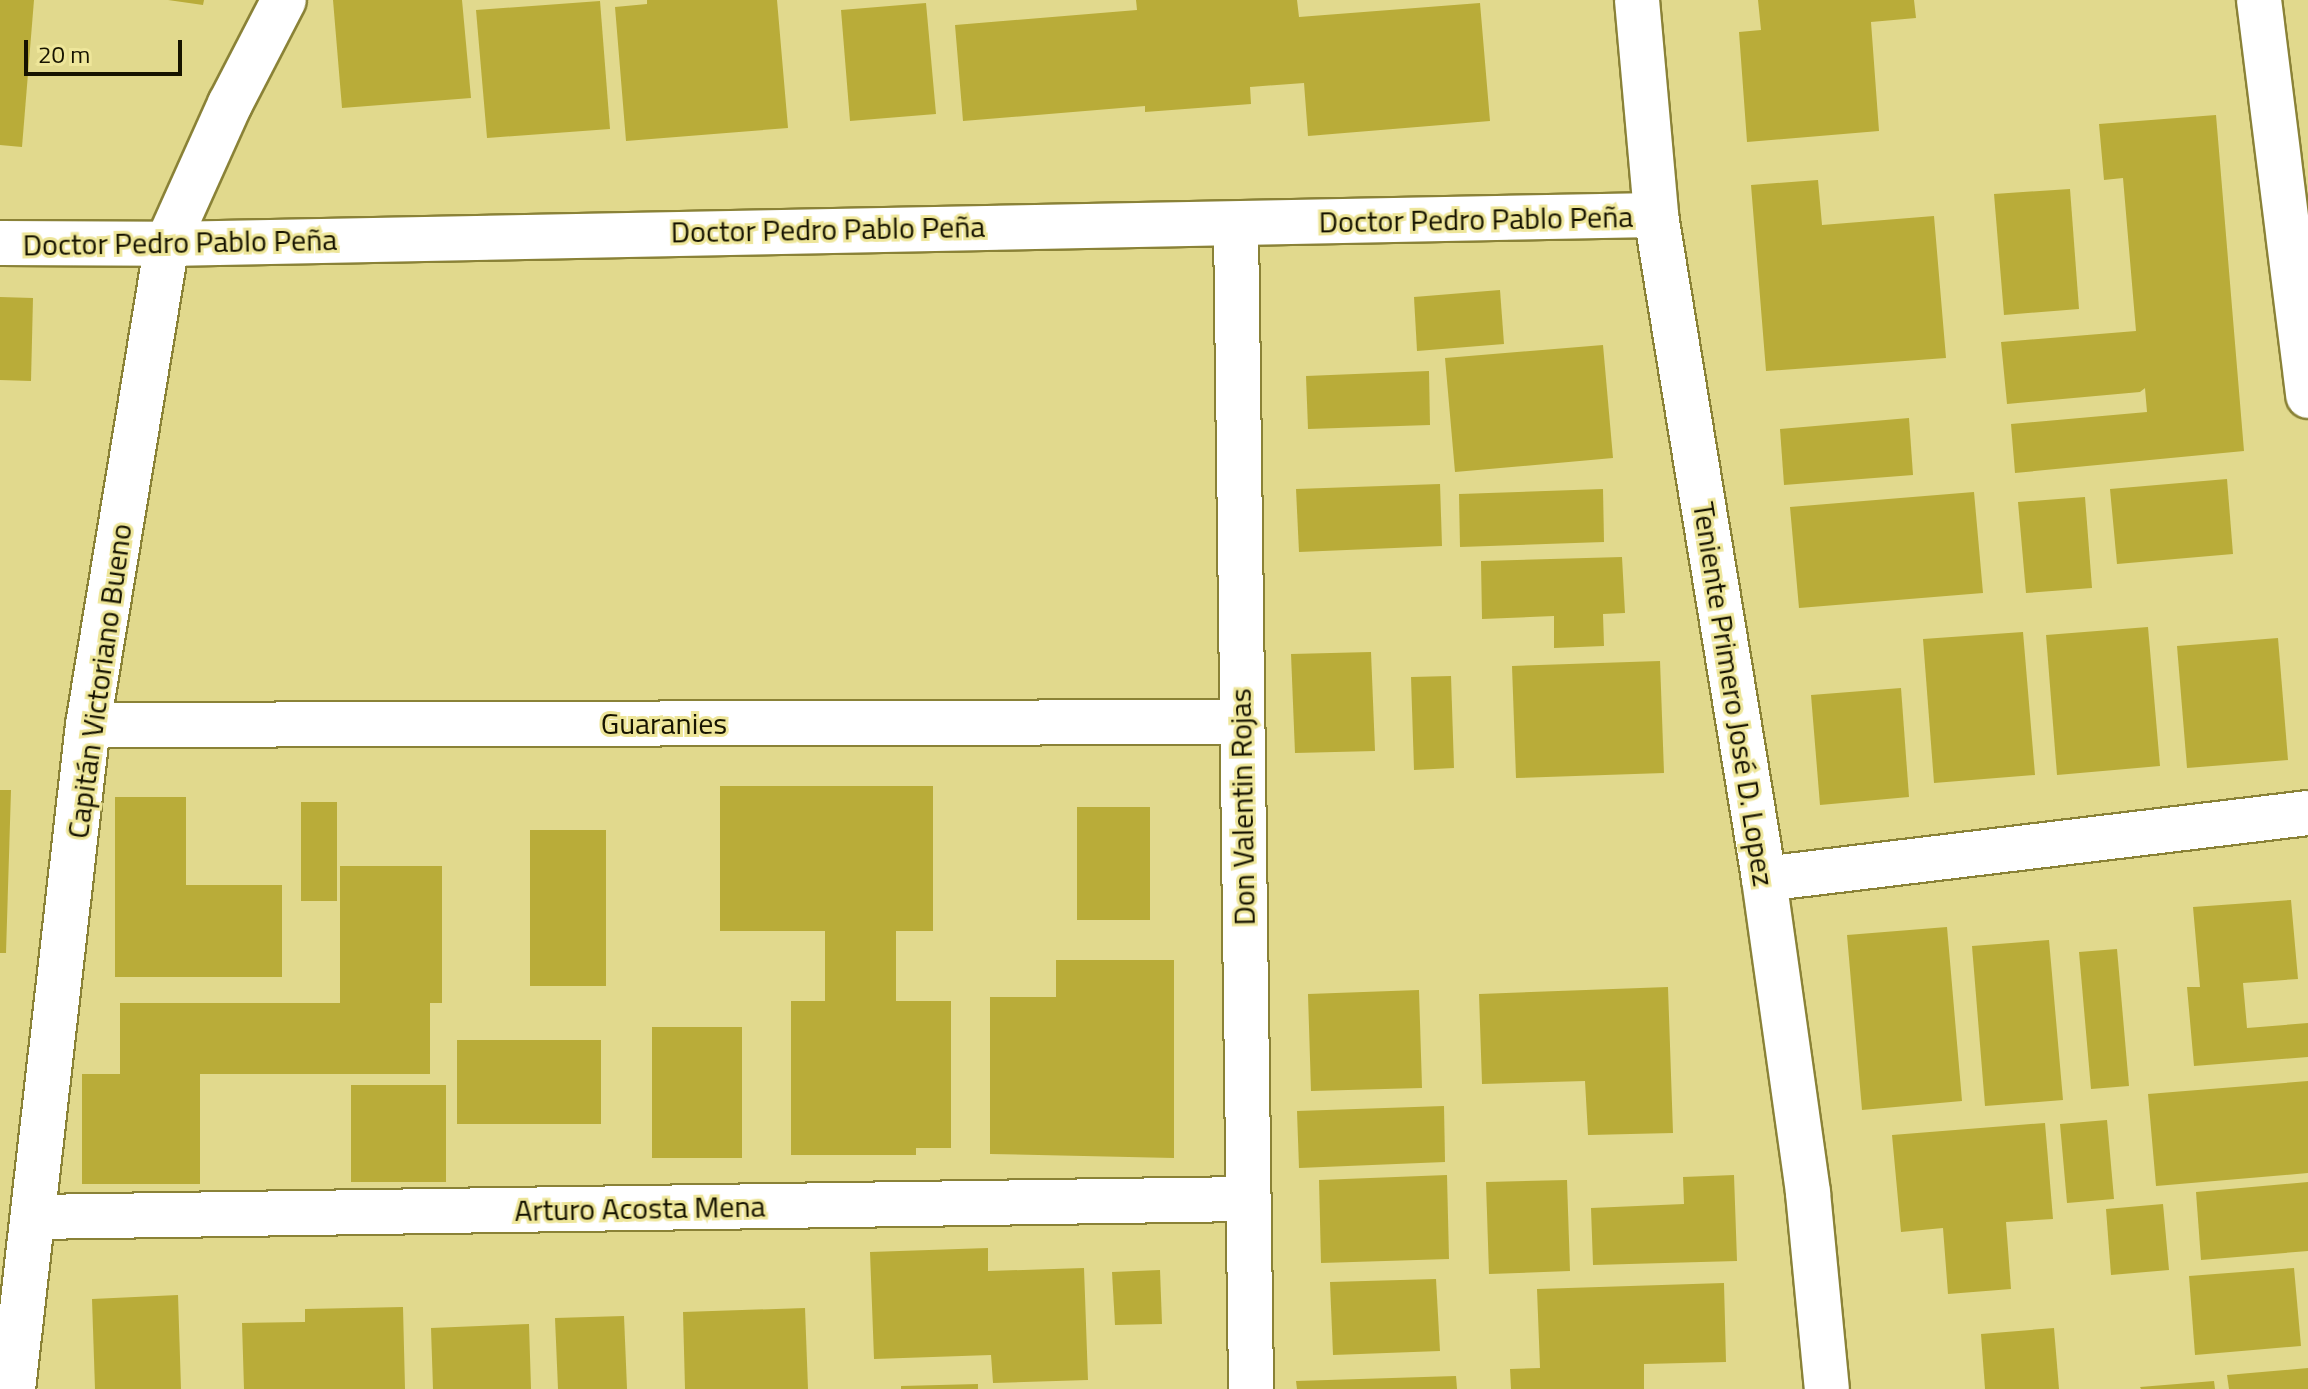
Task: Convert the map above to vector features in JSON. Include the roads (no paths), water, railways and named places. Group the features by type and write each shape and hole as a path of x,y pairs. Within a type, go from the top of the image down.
{"street":[{"name":"Capitán Victoriano Bueno","path":"13,1389 88,725 167,244 230,104 284,0"},
{"name":"Teniente Primero José D. Lopez","path":"1637,0 1656,215 1764,879 1808,1193 1827,1389"},
{"path":"2259,0 2308,396"},
{"name":"Doctor Pedro Pablo Peña","path":"0,243 167,244 1656,215"},
{"name":"Don Valentin Rojas","path":"1236,225 1240,722 1251,1389"},
{"name":"Guaranies","path":"88,725 1240,722"},
{"path":"1764,879 2308,813"},
{"name":"Arturo Acosta Mena","path":"33,1217 1247,1199"}]}
